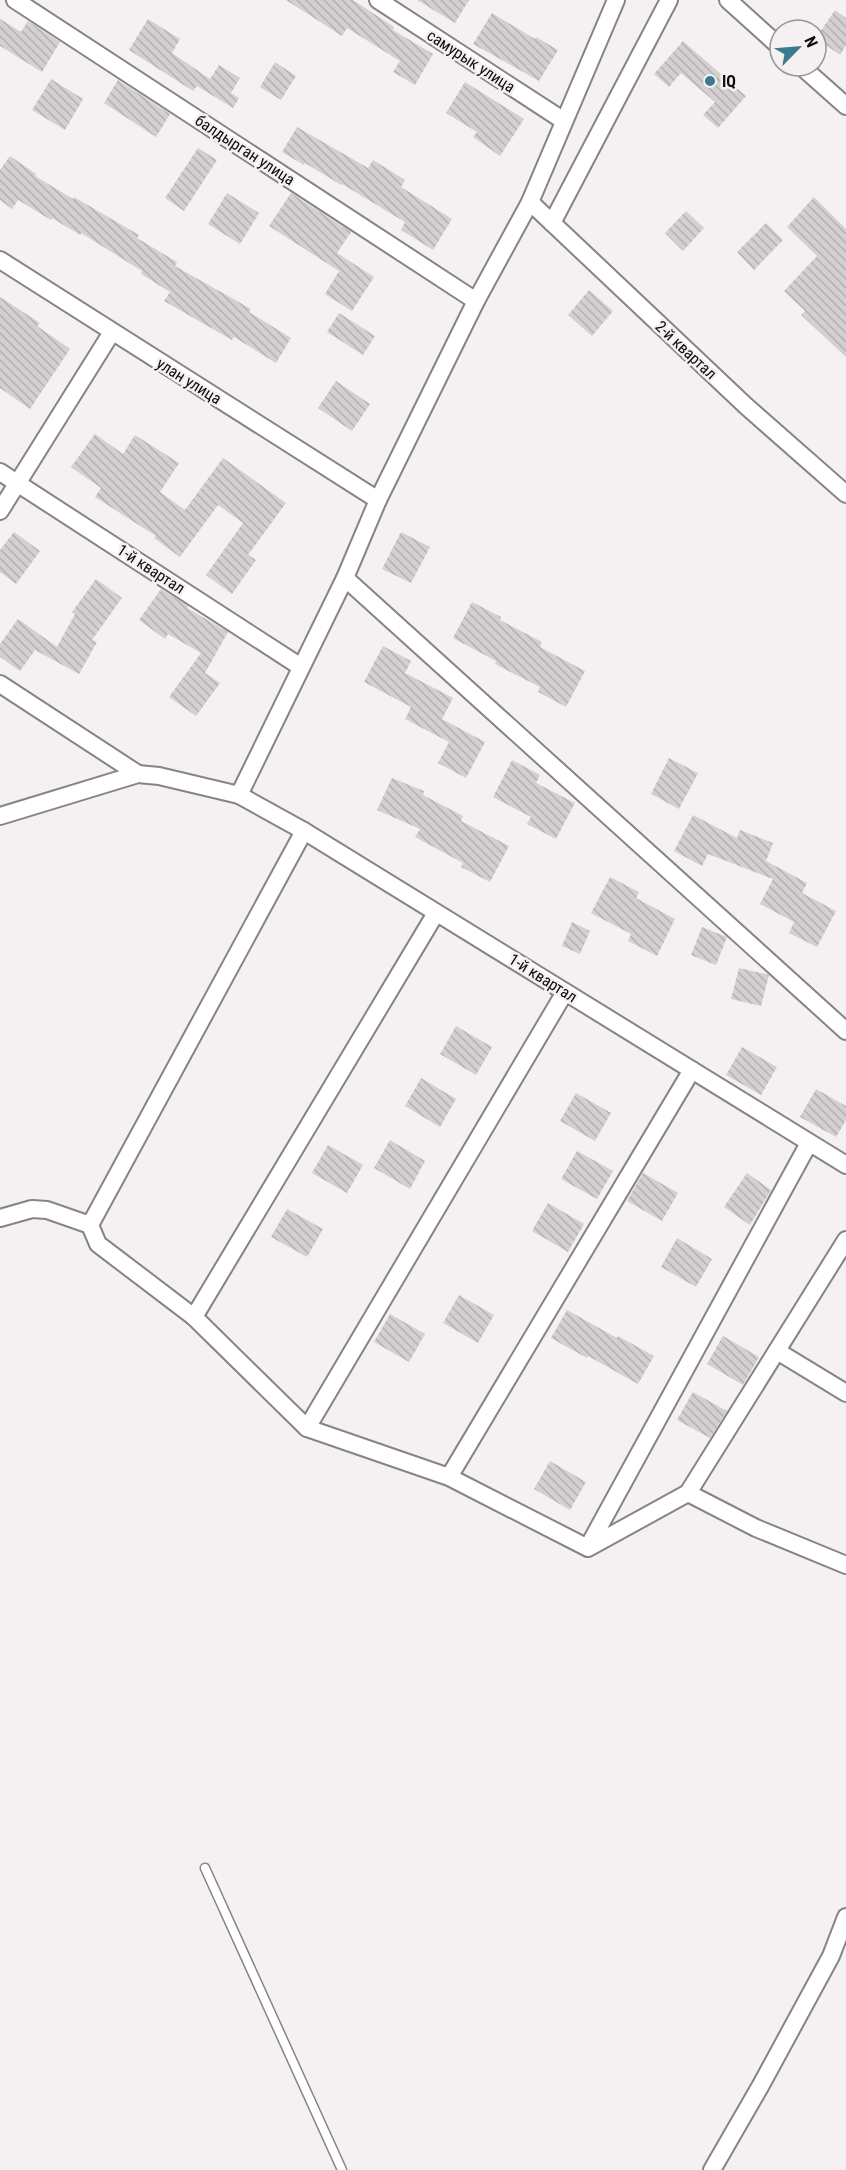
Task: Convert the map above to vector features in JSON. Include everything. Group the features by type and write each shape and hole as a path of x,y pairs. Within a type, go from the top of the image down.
{"street":[{"name":"балдырган улица","path":"15,0 476,301"},
{"name":"самурык улица","path":"378,0 564,121"},
{"path":"239,795 345,578 378,500 476,301 530,202 616,0"},
{"path":"552,223 669,0"},
{"path":"728,0 768,36"},
{"path":"814,78 846,106"},
{"name":"2-й квартал","path":"530,202 746,406 846,494"},
{"name":"улан улица","path":"0,260 378,500"},
{"path":"0,511 112,332"},
{"name":"1-й квартал","path":"0,472 302,667"},
{"path":"345,578 846,1031"},
{"path":"0,684 138,774"},
{"path":"0,816 138,774"},
{"name":"1-й квартал","path":"138,774 159,776 239,795 303,831 846,1165"},
{"path":"90,1225 303,831"},
{"path":"194,1317 436,913"},
{"path":"307,1428 565,992"},
{"path":"449,1477 692,1070"},
{"path":"588,1548 809,1143"},
{"path":"0,1218 32,1209 47,1210 90,1225 98,1244 194,1317 307,1428 449,1477 588,1548"},
{"path":"588,1548 688,1493 846,1240"},
{"path":"777,1351 846,1393"},
{"path":"688,1493 756,1528 846,1565"},
{"path":"712,2170 831,1956 846,1917"}],"lane":[{"path":"205,1868 342,2170"}],"building":[{"path":"286,0 353,0 394,27 393,30 433,54 415,85 393,72 400,61 347,28 342,36"},
{"path":"417,0 469,0 455,23"},
{"path":"835,10 846,18 846,45 840,55 828,46 828,20"},
{"path":"492,13 558,50 539,81 473,44"},
{"path":"0,19 21,32 28,21 60,42 42,72 0,46"},
{"path":"148,19 180,39 172,53 210,79 219,65 240,78 231,93 239,98 233,108 197,86 193,91 129,50"},
{"name":"IQ","path":"683,41 746,96 718,128 703,115 715,102 681,73 669,87 654,74"},
{"path":"275,62 296,76 281,100 260,87"},
{"path":"51,79 83,99 65,130 32,110"},
{"path":"118,80 170,114 156,137 104,103"},
{"path":"465,82 524,119 500,156 473,137 477,132 446,113"},
{"path":"297,127 368,168 373,160 405,180 401,187 452,219 433,250 401,230 405,222 342,184 282,152"},
{"path":"198,148 217,160 184,211 165,198"},
{"path":"10,156 36,174 35,176 139,235 137,238 177,262 175,266 251,309 249,312 291,338 276,363 234,337 232,340 164,301 170,292 141,274 142,271 81,233 80,235 52,218 51,220 18,200 12,209 0,200 0,170"},
{"path":"227,193 259,213 240,244 208,224"},
{"path":"291,193 351,232 337,253 374,277 352,311 325,294 339,271 269,226"},
{"path":"814,197 846,229 846,357 801,315 805,311 784,291 817,256 787,227"},
{"path":"686,211 704,228 683,251 665,233"},
{"path":"766,223 783,240 754,270 737,252"},
{"path":"589,290 613,311 592,336 568,315"},
{"path":"0,297 40,323 37,326 70,349 30,409 0,388"},
{"path":"339,313 375,336 363,355 327,332"},
{"path":"336,381 370,404 352,431 318,408"},
{"path":"95,434 123,454 135,435 179,463 160,492 185,510 223,458 286,503 248,555 256,560 232,594 206,575 243,523 218,505 180,557 154,538 156,536 95,497 101,488 71,467"},
{"path":"14,532 40,551 16,584 0,572 0,550"},
{"path":"401,532 430,547 411,583 382,569"},
{"path":"96,579 122,598 92,640 97,642 79,674 35,650 20,671 0,657 0,644 18,619 57,647 75,614 72,612"},
{"path":"161,589 188,606 187,608 228,632 205,673 220,683 196,716 169,697 201,653 168,634 165,639 139,620"},
{"path":"472,602 542,642 540,647 585,671 566,707 538,692 540,687 495,664 496,661 453,638"},
{"path":"383,646 411,661 405,673 453,698 442,719 485,742 466,778 438,763 449,742 405,719 411,707 364,682"},
{"path":"669,758 698,773 679,809 651,794"},
{"path":"512,760 540,775 536,783 575,803 556,839 527,824 531,817 493,797"},
{"path":"392,778 424,791 423,795 463,816 461,821 509,846 490,882 461,867 463,863 415,837 420,829 377,810"},
{"path":"693,815 737,838 740,830 773,843 766,861 807,883 802,893 836,911 817,947 789,933 794,922 760,904 773,879 708,854 702,866 674,851"},
{"path":"610,877 639,892 636,898 675,919 657,956 628,941 631,934 591,913"},
{"path":"572,922 590,931 580,954 562,946"},
{"path":"702,927 727,937 716,965 691,955"},
{"path":"739,968 769,975 761,1006 731,999"},
{"path":"456,1026 492,1047 476,1075 440,1054"},
{"path":"742,1047 777,1067 761,1095 726,1075"},
{"path":"421,1078 456,1099 440,1127 405,1106"},
{"path":"816,1089 846,1106 846,1120 836,1137 800,1117"},
{"path":"576,1093 611,1113 595,1141 560,1121"},
{"path":"390,1140 425,1161 410,1189 374,1168"},
{"path":"328,1145 363,1165 347,1193 312,1173"},
{"path":"577,1151 613,1171 597,1199 561,1179"},
{"path":"643,1173 678,1193 662,1221 627,1201"},
{"path":"747,1173 771,1190 750,1225 724,1207"},
{"path":"548,1203 584,1224 568,1252 532,1231"},
{"path":"287,1209 323,1229 307,1257 271,1237"},
{"path":"677,1238 712,1259 696,1287 661,1267"},
{"path":"459,1295 494,1315 478,1343 443,1323"},
{"path":"567,1310 654,1356 638,1384 551,1338"},
{"path":"390,1314 425,1334 409,1362 374,1342"},
{"path":"723,1336 759,1357 743,1385 707,1364"},
{"path":"693,1392 727,1411 710,1438 677,1420"},
{"path":"550,1461 586,1482 570,1510 534,1489"}],"place":[{"name":"IQ","path":"710,81"}]}
